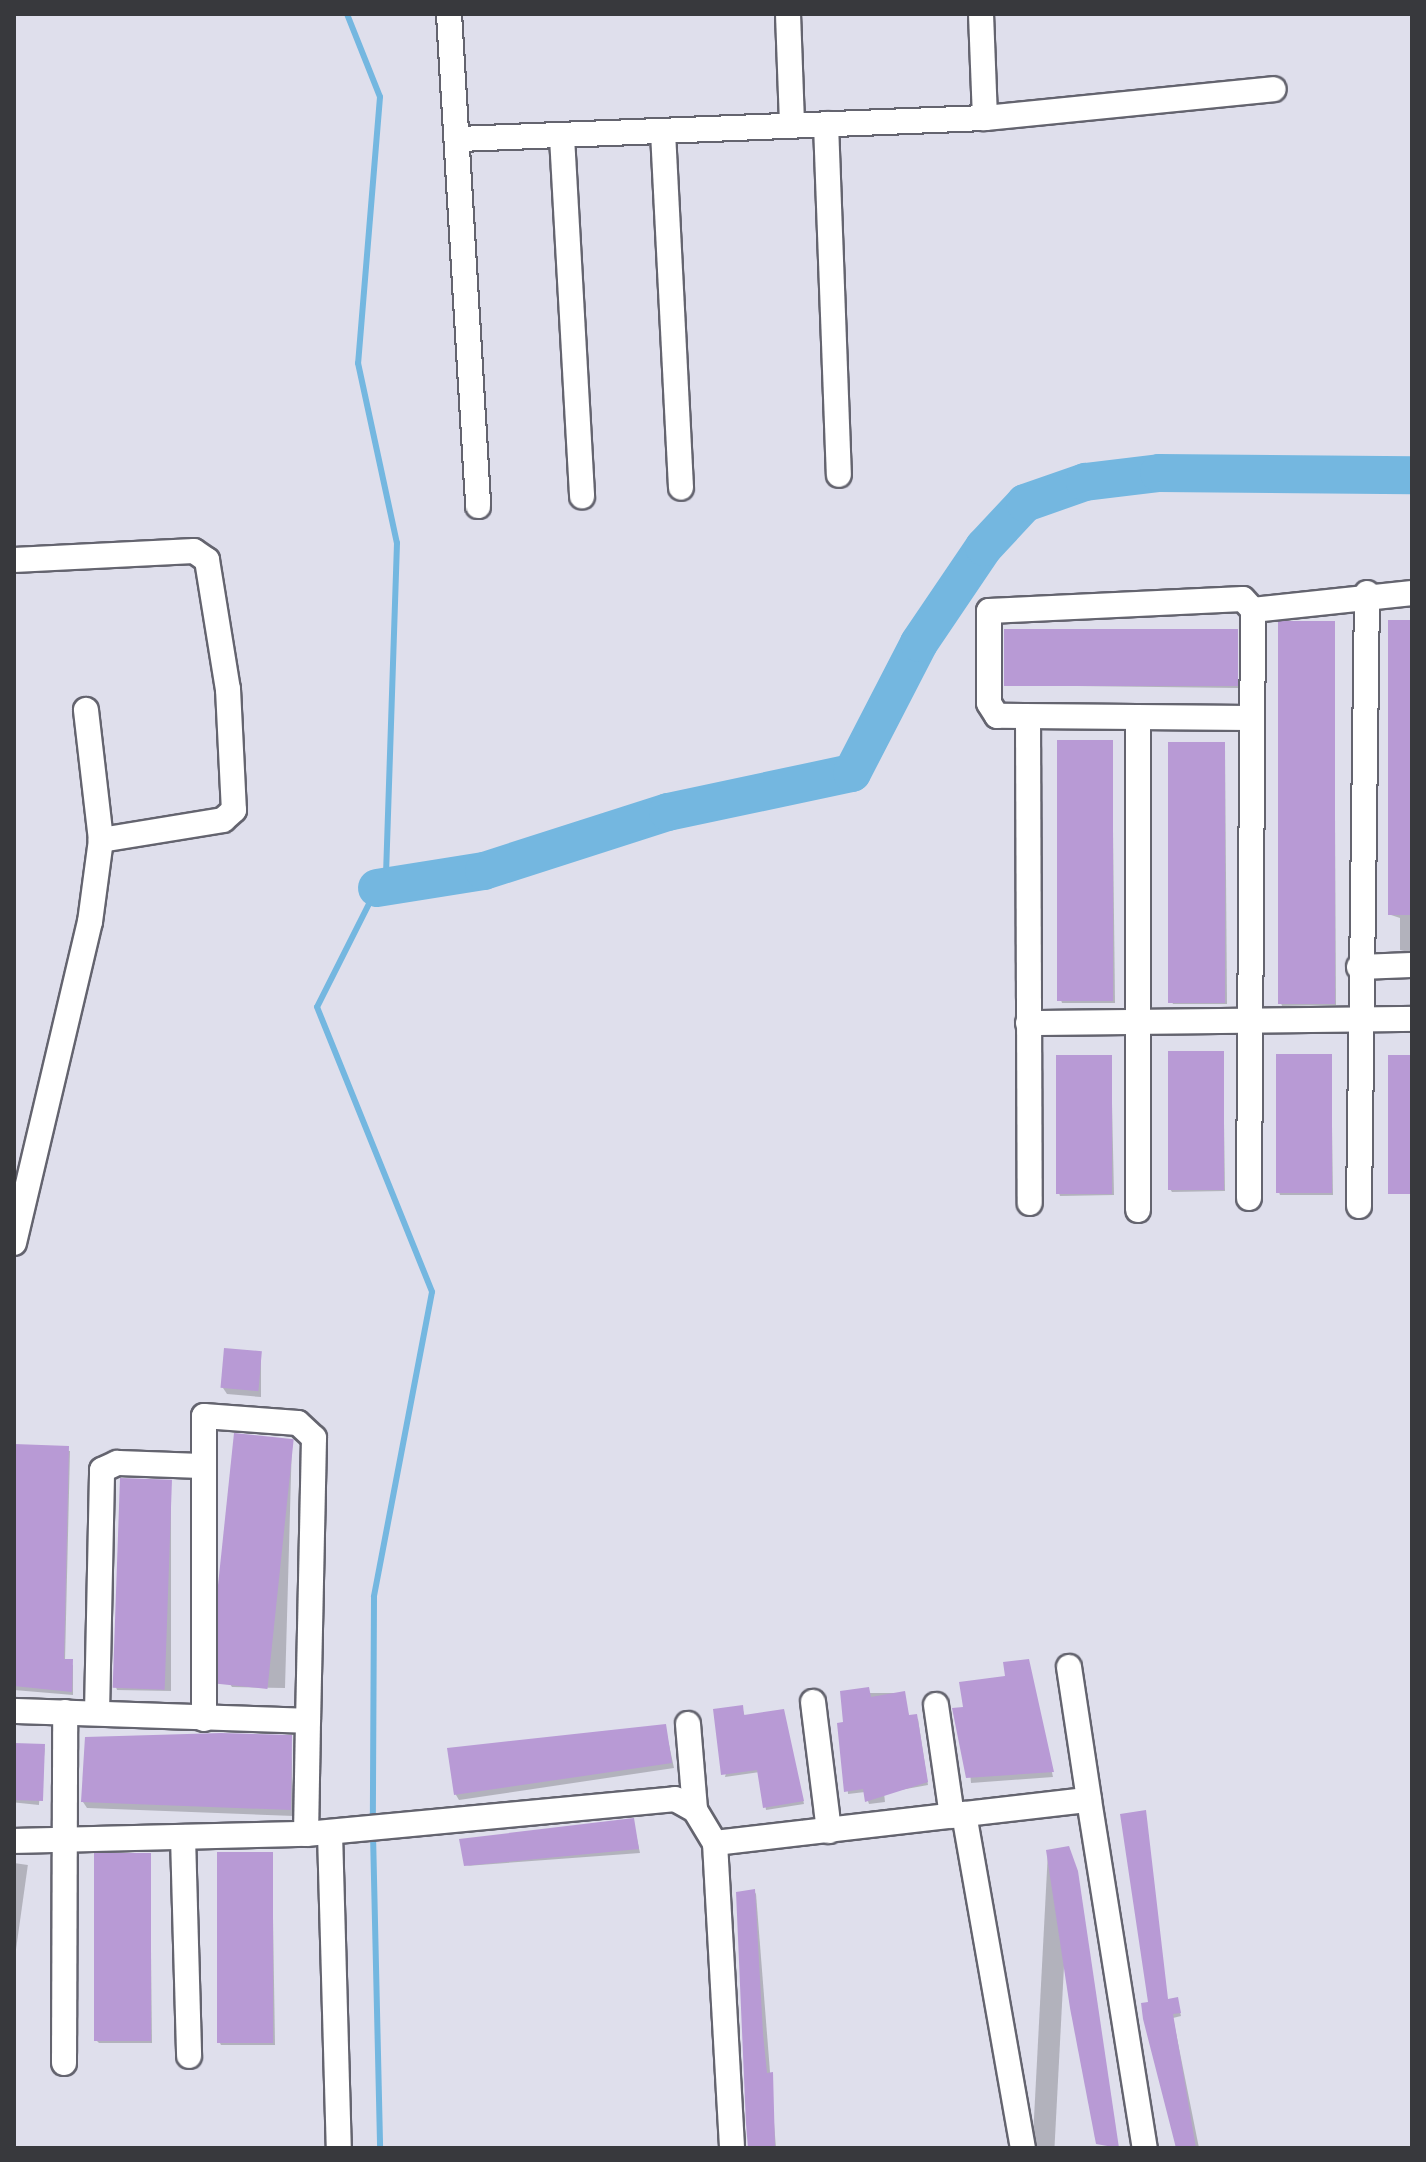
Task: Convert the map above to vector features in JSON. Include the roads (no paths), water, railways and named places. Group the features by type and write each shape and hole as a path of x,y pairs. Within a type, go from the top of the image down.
{"street":[{"path":"449,14 459,139 478,506"},
{"path":"788,14 792,125"},
{"path":"981,14 985,118"},
{"path":"459,139 985,118 1274,89"},
{"path":"826,124 839,475"},
{"path":"663,132 681,488"},
{"path":"562,137 582,496"},
{"path":"14,560 194,551 207,560 228,689 234,810 223,820 101,840"},
{"path":"1253,610 1367,593 1412,593"},
{"path":"1359,1206 1358,1020 1367,593"},
{"path":"1249,718 1028,720 997,716 989,703 994,607 1243,599 1253,610 1249,718 1254,1019 1249,1198"},
{"path":"14,1243 90,922 101,840 86,710"},
{"path":"1138,718 1138,1210"},
{"path":"1028,720 1030,1203"},
{"path":"1359,967 1412,965"},
{"path":"1028,1023 1138,1019 1412,1019"},
{"path":"204,1719 204,1416 298,1423 314,1438 308,1721 329,1833 339,2148"},
{"path":"97,1713 102,1470 117,1463 203,1466"},
{"path":"1069,1667 1145,2148"},
{"path":"813,1702 829,1831"},
{"path":"936,1705 1023,2148"},
{"path":"14,1711 308,1721"},
{"path":"64,2063 62,1842 65,1712"},
{"path":"688,1724 695,1810 715,1843 732,2148"},
{"path":"14,1841 329,1833 640,1799 675,1799 695,1810"},
{"path":"715,1843 1089,1800"},
{"path":"183,1837 189,2056"}],"waterway":[{"path":"347,14 380,97 358,363 397,543 386,870 317,1007 432,1292 374,1597 373,1823"},
{"path":"377,888 484,871 668,812 852,773 919,643 984,547 1025,503 1085,482 1159,473 1412,475"},
{"path":"373,1834 380,2148"}]}
